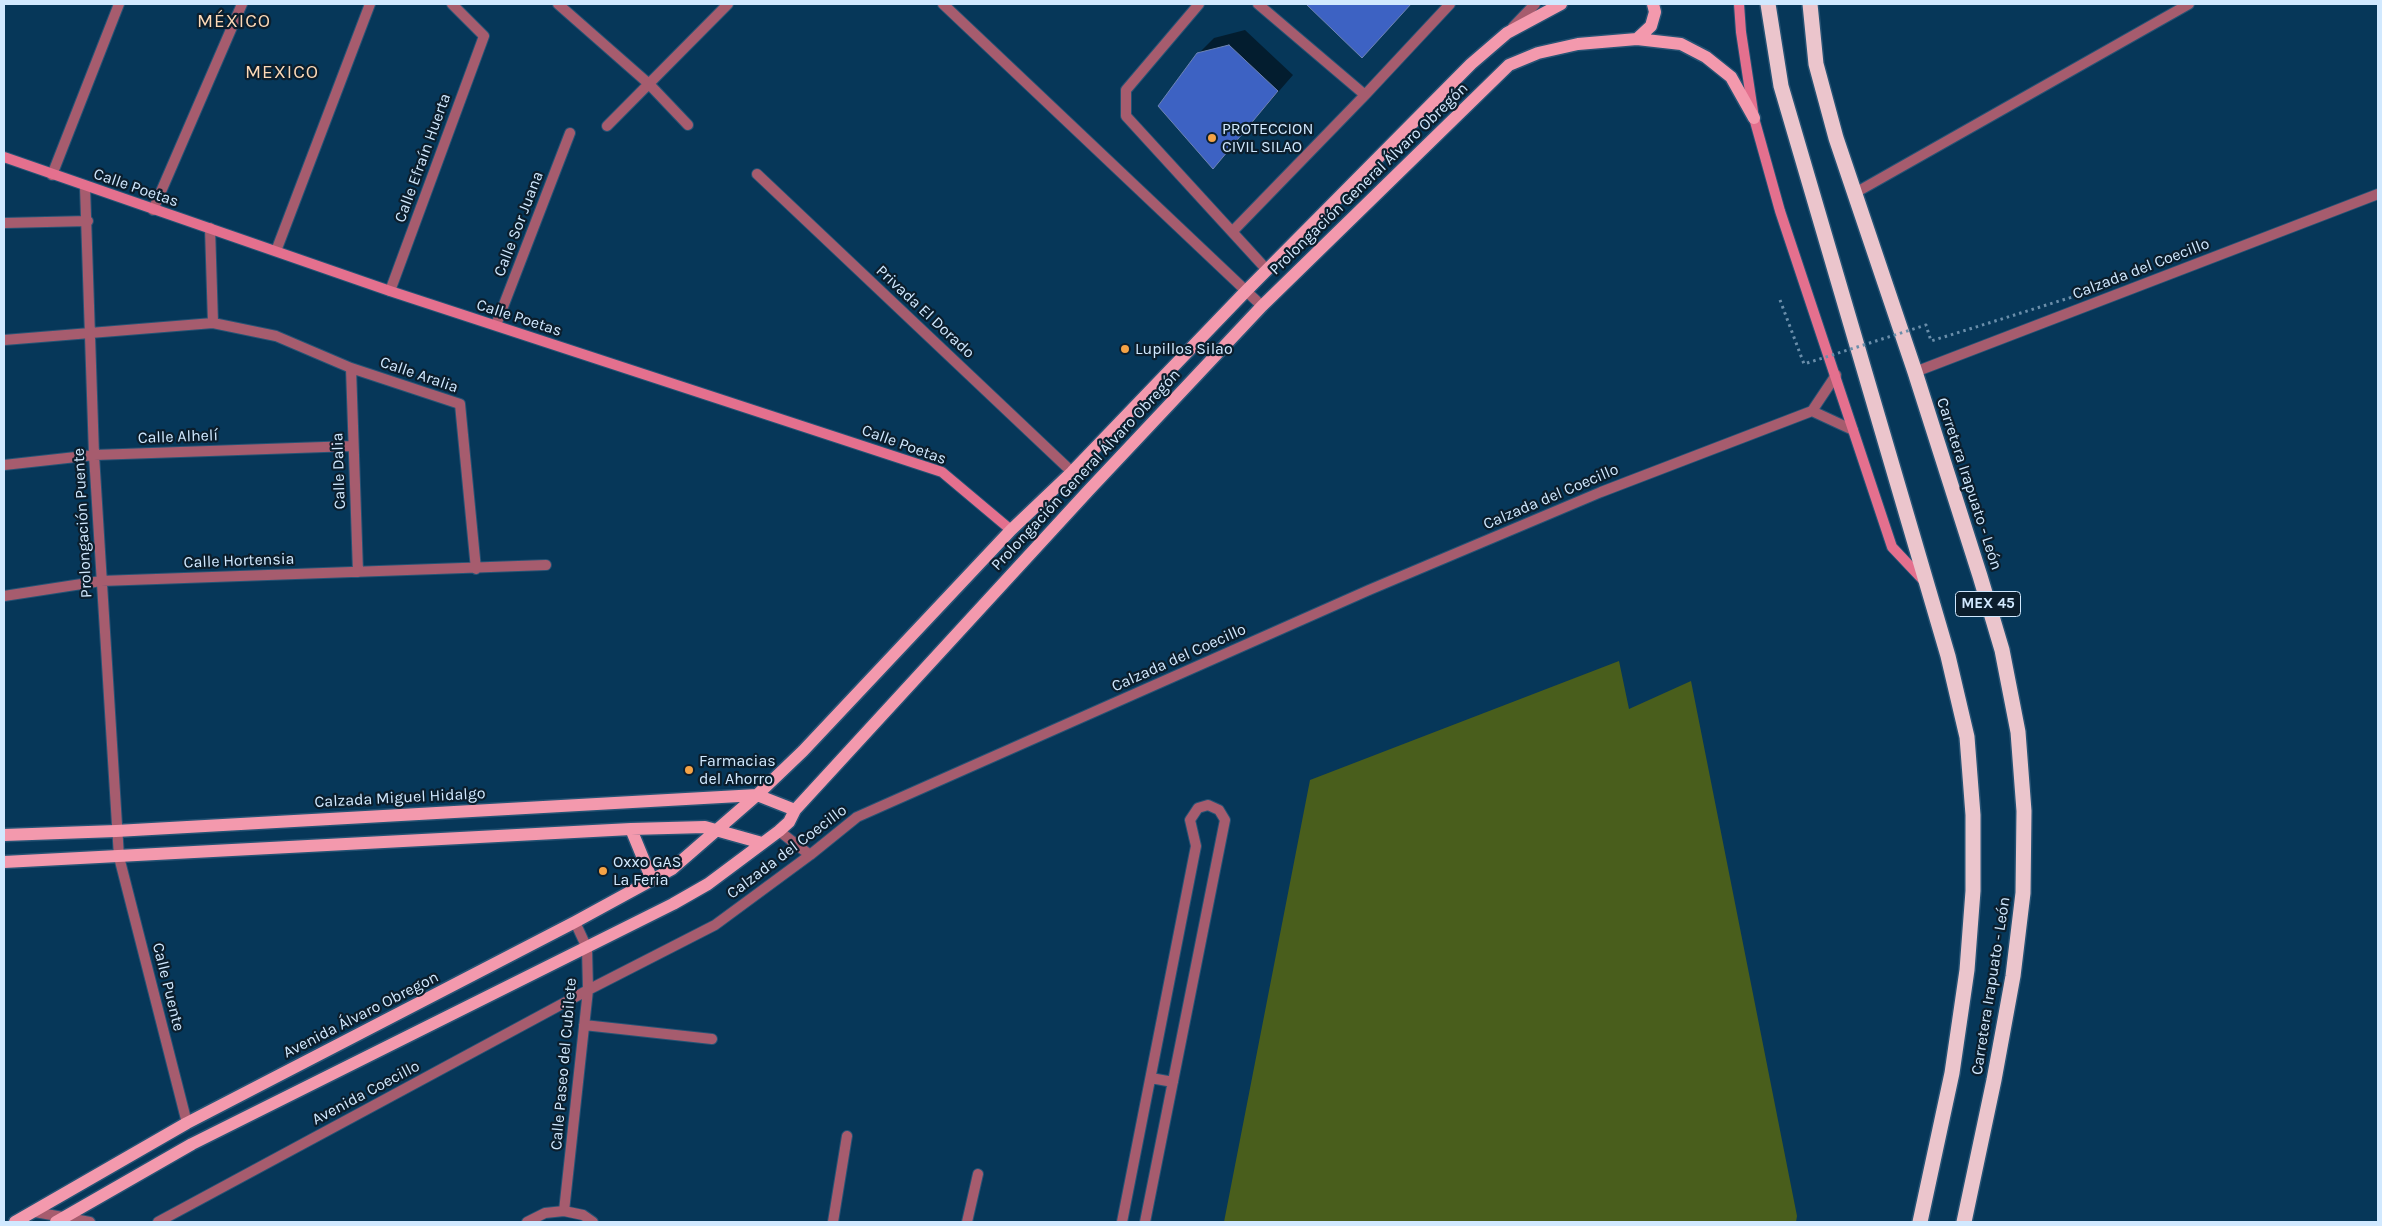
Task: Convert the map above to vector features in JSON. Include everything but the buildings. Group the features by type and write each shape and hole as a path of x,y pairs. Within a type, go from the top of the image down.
{"highway":[{"name":"Carretera Irapuato - León","path":"1768,4 1781,86 1948,656 1967,736 1973,815 1973,892 1967,970 1952,1073 1920,1222"},
{"name":"Carretera Irapuato - León","path":"1810,4 1816,64 1836,138 1915,372 2002,650 2018,732 2024,811 2023,894 2013,976 1994,1080 1964,1222"}],"main road":[{"name":"Prolongación General Álvaro Obregón","path":"716,830 804,752 1011,530 1072,472 1246,291 1471,64 1507,33 1561,4"},
{"path":"1637,39 1651,26 1655,12 1653,4"},
{"name":"Prolongación General Álvaro Obregón","path":"762,843 779,832 789,822 795,810 1089,490 1262,306 1509,65 1538,53 1578,44 1637,39"},
{"path":"1637,39 1680,44 1706,57 1731,77 1754,118"},
{"name":"Calzada Miguel Hidalgo","path":"4,835 116,831 757,795 795,810"},
{"path":"4,862 631,829 705,828 762,843"},
{"path":"631,829 652,880"},
{"name":"Avenida Álvaro Obregon","path":"18,1221 188,1124 575,922 672,869 716,830"},
{"path":"60,1220 192,1144 587,948 708,884 762,843"}],"street":[{"path":"52,175 120,4"},
{"path":"153,210 242,4"},
{"path":"276,251 370,4"},
{"name":"Calle Efraín Huerta","path":"390,291 484,36 452,4"},
{"path":"558,4 649,84 688,126"},
{"path":"607,126 728,4"},
{"path":"942,4 1262,306"},
{"path":"1199,4 1126,90 1126,116 1267,270"},
{"path":"1258,4 1365,95"},
{"path":"1232,232 1450,4"},
{"path":"1507,33 1535,4"},
{"name":"MEX 45","path":"1739,4 1741,32 1754,118 1778,202 1892,547 1927,584"},
{"path":"1855,193 2189,4"},
{"name":"Calle Sor Juana","path":"496,326 570,133"},
{"name":"Calle Poetas","path":"4,157 85,187 210,228 390,291 942,472 1011,530"},
{"name":"Privada El Dorado","path":"758,174 1072,472"},
{"name":"Prolongación Puente","path":"85,187 88,221 94,456 119,857"},
{"name":"Calzada del Coecillo","path":"1915,372 2378,194"},
{"path":"4,223 88,221"},
{"path":"210,228 213,323"},
{"name":"Calle Aralia","path":"4,340 213,323 276,336 351,368 460,404 476,568"},
{"name":"Calle Dalia","path":"351,368 358,572"},
{"path":"1836,375 1812,411 1853,430"},
{"name":"Calzada del Coecillo","path":"588,990 715,925 810,855 857,817 1342,602 1601,492 1812,411"},
{"name":"Calle Alhelí","path":"4,465 94,456 353,446"},
{"name":"Calle Hortensia","path":"4,596 101,581 546,565"},
{"path":"1122,1222 1196,846 1190,820 1198,808 1208,805 1219,810 1225,820 1144,1222"},
{"path":"779,832 810,855"},
{"name":"Calle Puente","path":"119,857 188,1124"},
{"name":"Calle Paseo del Cubilete","path":"564,1211 588,990 587,948 575,922"},
{"name":"Avenida Coecillo","path":"158,1222 588,990"},
{"path":"584,1025 712,1039"},
{"path":"1150,1078 1173,1082"},
{"path":"833,1222 847,1136"},
{"path":"967,1222 978,1174"},
{"path":"527,1222 545,1213 564,1211 582,1215 593,1222"},
{"path":"35,1212 60,1220 90,1222"}],"path":[{"path":"1780,300 1804,364 1926,325 1931,342 2086,293"}],"green space":[{"path":"1619,661 1629,709 1691,681 1797,1216 1796,1222 1224,1222 1310,780"}],"place":[{"name":"PROTECCION CIVIL SILAO","path":"1212,138"},
{"name":"Lupillos Silao","path":"1125,349"},
{"name":"Farmacias del Ahorro","path":"689,770"},
{"name":"Oxxo GAS La Feria","path":"603,871"}],"district":[{"name":"MÉXICO","path":"234,22"},
{"name":"MEXICO","path":"282,73"}]}
